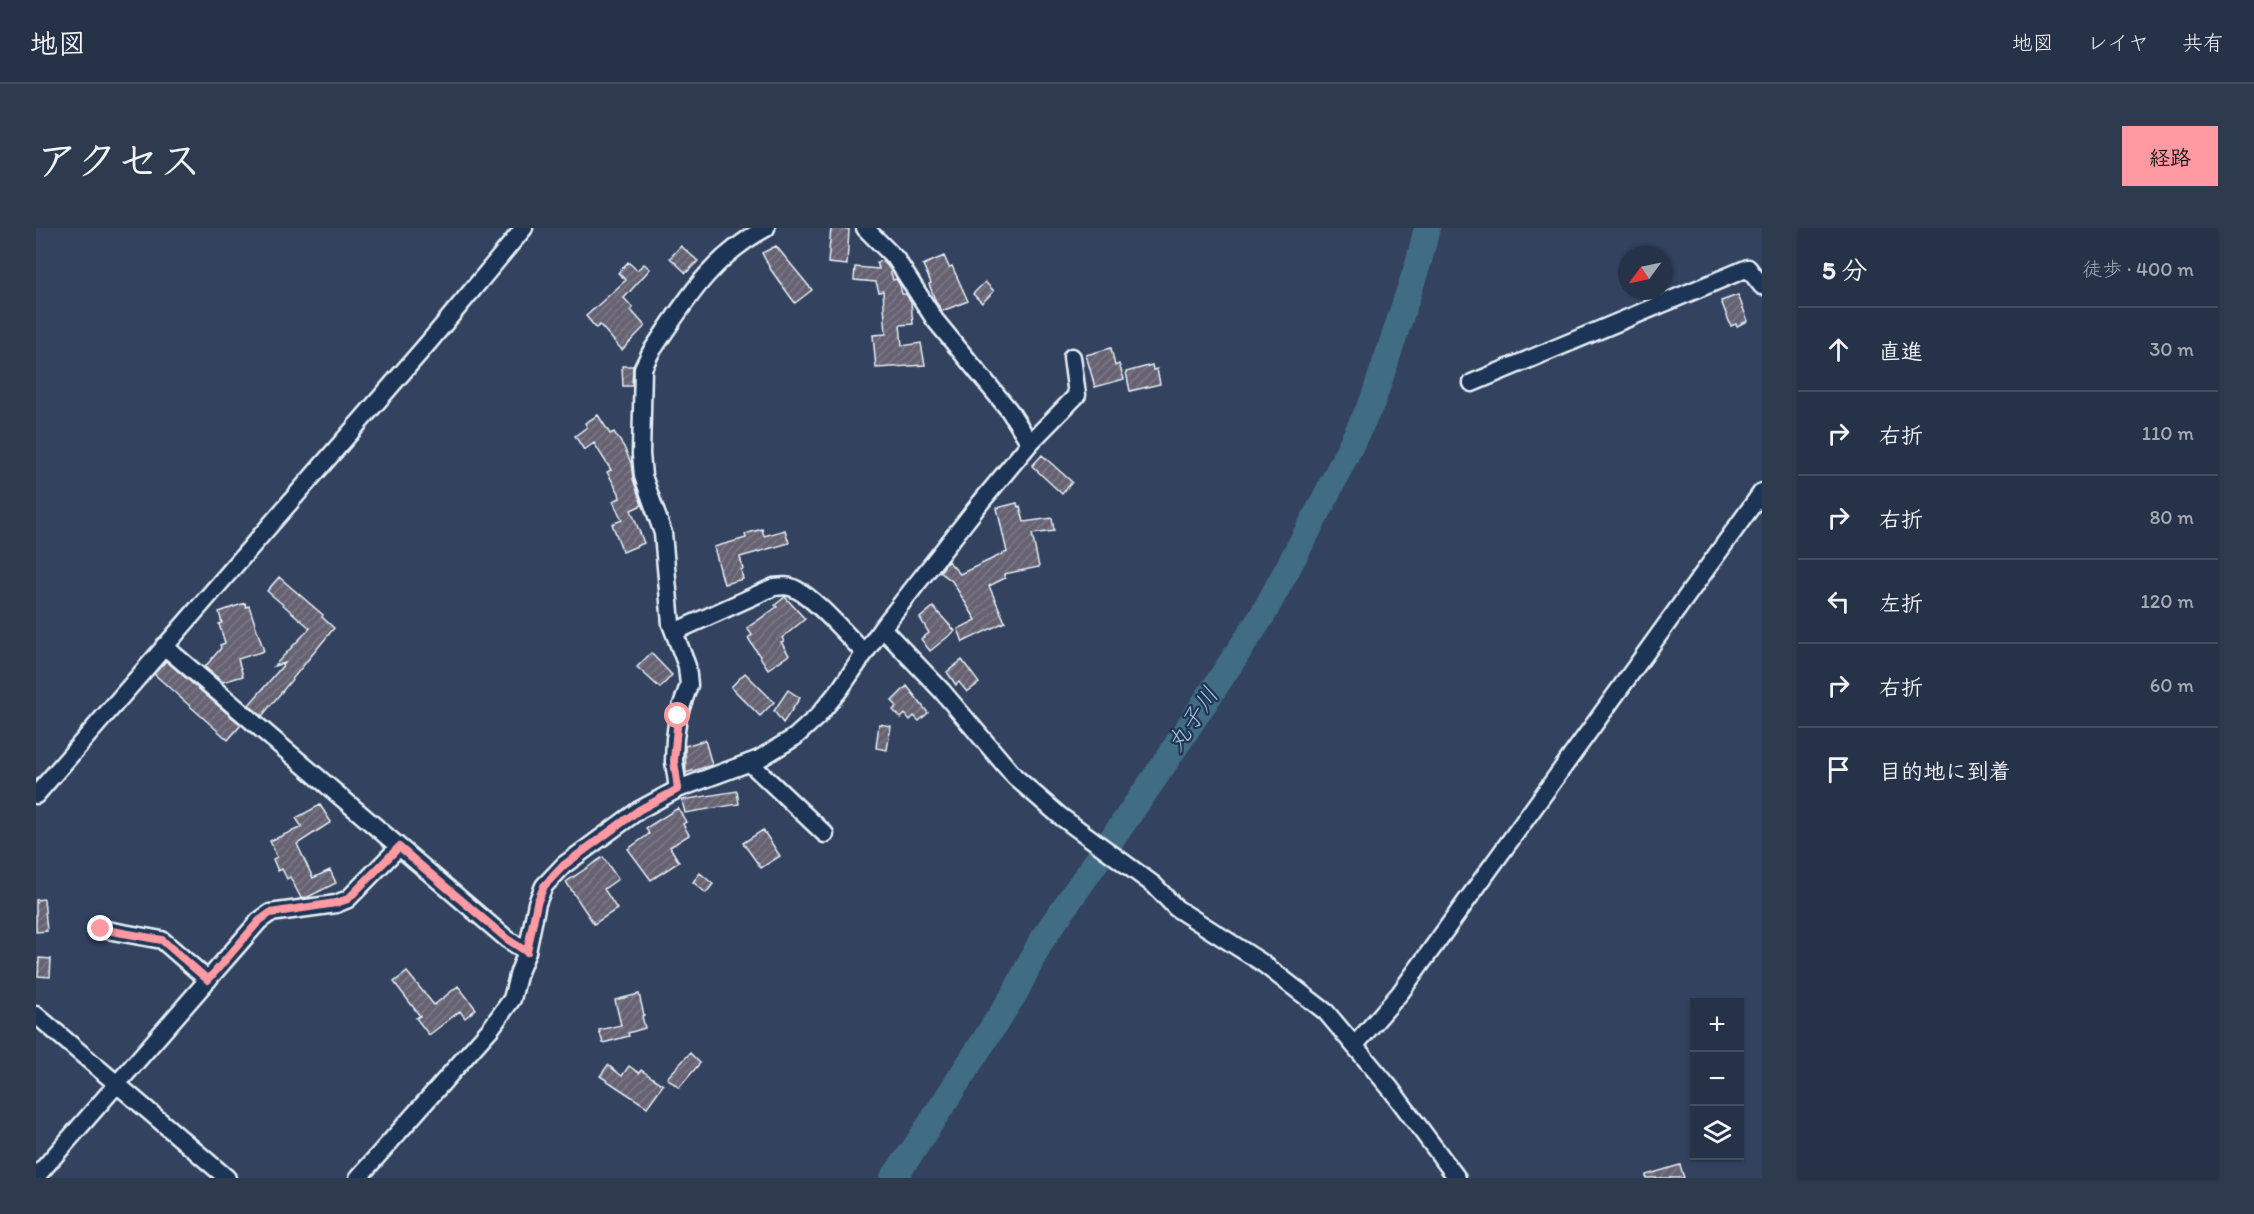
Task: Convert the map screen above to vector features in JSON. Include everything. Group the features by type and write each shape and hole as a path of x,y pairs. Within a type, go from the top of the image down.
{"street":[{"path":"36,795 429,342 524,228"},
{"path":"678,789 674,761 675,739 678,716 689,685 687,666 674,632 669,609 663,534 643,476 641,454 643,368 651,352 716,263 735,247 766,228"},
{"path":"865,228 896,260 935,320 1009,410 1030,443"},
{"path":"1472,383 1755,266 1762,286"},
{"path":"358,1178 491,1028 512,999 527,952 537,903 544,886 564,865 639,810 678,789 750,763 795,737 818,716 840,689 882,628 1030,443 1077,395 1072,357"},
{"path":"1355,1045 1400,993 1762,492"},
{"path":"674,632 774,587 784,585 797,590 811,600 864,652"},
{"path":"882,628 942,691 1015,777 1060,816 1154,885 1176,908 1261,962 1326,1012 1355,1045 1457,1178"},
{"path":"164,646 507,939 527,952"},
{"path":"750,763 825,834"},
{"path":"36,1177 259,921 270,913 336,903 348,899 399,847"},
{"path":"101,929 162,940 208,980"},
{"path":"36,1015 227,1178"}],"building":[{"path":"831,228 849,229 847,265 828,263"},
{"path":"681,246 698,261 686,273 670,258"},
{"path":"776,246 812,290 795,303 771,270 762,253"},
{"path":"944,256 949,267 952,266 968,301 942,311 936,302 923,265"},
{"path":"883,261 890,269 893,280 896,279 900,285 902,294 906,294 911,303 913,324 900,325 902,346 921,343 925,365 876,368 873,335 886,334 883,291 879,292 876,282 854,280 855,267 879,269 877,262"},
{"path":"628,262 637,270 644,264 650,269 624,298 645,326 622,350 600,325 596,328 586,316 626,280 618,273"},
{"path":"985,282 994,291 982,303 973,294"},
{"path":"1738,295 1748,321 1731,326 1721,301"},
{"path":"1111,348 1115,366 1119,364 1124,379 1095,387 1086,355"},
{"path":"1152,365 1153,370 1157,369 1160,384 1130,391 1126,372"},
{"path":"622,366 633,366 632,386 623,386"},
{"path":"598,415 610,434 614,432 624,447 631,463 633,479 642,505 631,510 644,543 623,552 612,524 622,520 613,501 620,498 607,472 611,470 594,443 584,450 575,436 587,427 585,423"},
{"path":"1042,455 1072,482 1062,494 1032,466"},
{"path":"1017,503 1024,522 1052,518 1054,531 1032,534 1039,567 1004,574 1005,578 989,586 1005,622 963,642 958,629 976,620 952,581 940,572 948,561 960,574 1007,552 997,508"},
{"path":"762,529 764,536 785,530 789,543 740,557 743,579 724,584 714,547 746,538 745,534"},
{"path":"279,577 323,615 322,617 334,628 262,716 249,705 285,663 274,666 310,628 267,591"},
{"path":"785,597 805,619 782,638 784,641 781,642 789,655 768,669 748,638 752,635 747,628 777,607 775,605"},
{"path":"245,603 246,607 249,606 264,651 238,659 243,676 223,682 205,667 221,648 220,645 225,643 219,624 222,623 219,612"},
{"path":"933,607 955,631 930,651 921,639 929,633 920,618"},
{"path":"651,653 672,675 660,688 637,667"},
{"path":"962,660 979,683 967,692 959,682 956,685 947,672"},
{"path":"166,661 241,725 228,740 154,674"},
{"path":"745,673 774,702 760,716 731,687"},
{"path":"907,686 928,713 919,721 914,716 910,720 905,714 901,718 893,710 897,706 892,701"},
{"path":"788,690 800,698 783,723 774,711"},
{"path":"879,724 891,726 887,750 876,748"},
{"path":"705,740 712,765 686,773 685,746"},
{"path":"737,791 739,804 685,813 682,800"},
{"path":"320,805 331,822 297,844 313,878 330,870 336,883 308,897 301,898 290,877 287,879 282,869 278,871 273,859 277,857 270,841 302,827 296,818"},
{"path":"678,808 686,822 683,824 689,835 670,847 679,862 651,880 628,849 649,834 646,828"},
{"path":"763,830 780,856 761,868 743,843"},
{"path":"603,857 618,879 604,889 617,909 594,924 566,882"},
{"path":"700,873 713,884 706,893 693,882"},
{"path":"44,899 47,931 36,932 36,900"},
{"path":"39,958 51,959 50,977 38,976"},
{"path":"407,972 434,1005 458,986 476,1009 465,1018 460,1011 429,1035 416,1018 420,1016 394,982"},
{"path":"639,994 645,1028 628,1033 629,1036 603,1043 599,1030 621,1025 615,1000"},
{"path":"690,1053 700,1063 679,1088 667,1078"},
{"path":"608,1065 622,1076 629,1066 639,1073 641,1070 663,1085 647,1107 600,1076"},
{"path":"1680,1165 1684,1178 1646,1178 1646,1175"}],"waterway":[{"name":"丸子川","path":"893,1178 1015,993 1041,941 1158,773 1262,616 1320,508 1373,400 1419,261 1427,228"}],"route":[{"path":"101,929 162,940 208,980 259,921 270,913 336,903 348,899 399,847 507,939 527,952 537,903 544,886 564,865 639,810 678,789 674,761 678,716"}]}
